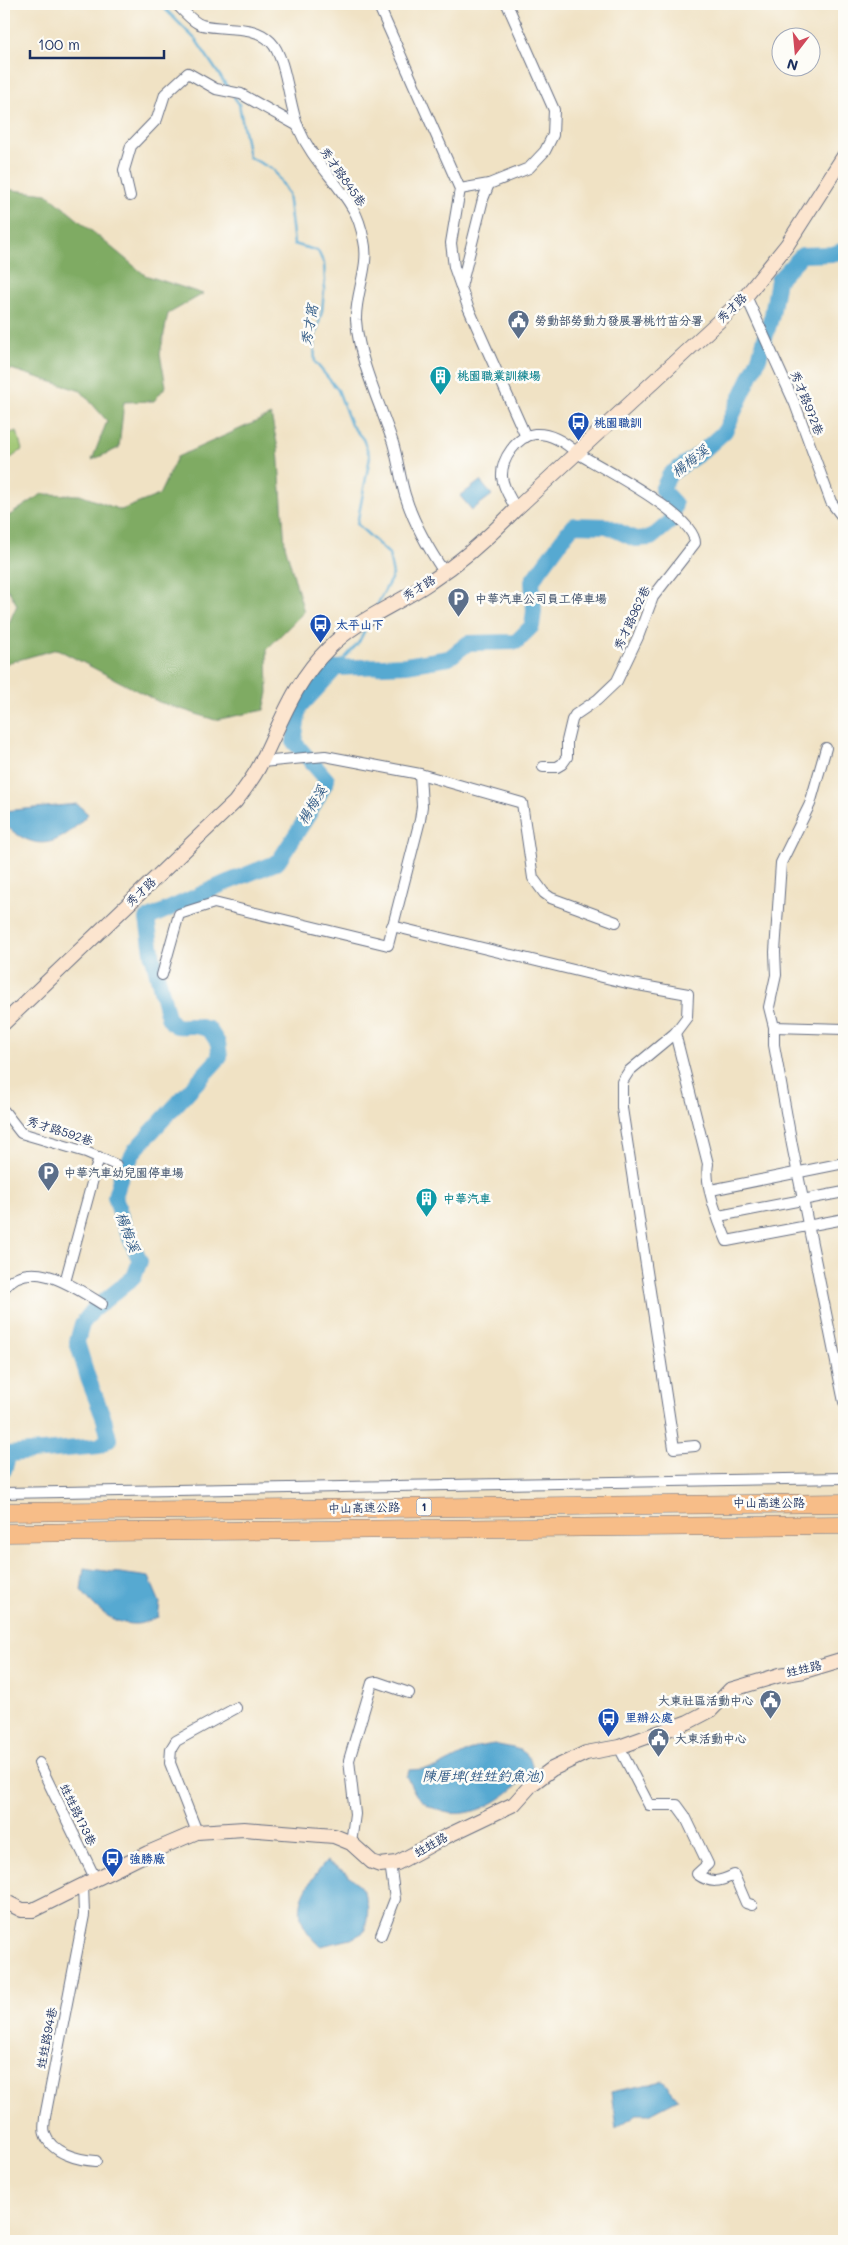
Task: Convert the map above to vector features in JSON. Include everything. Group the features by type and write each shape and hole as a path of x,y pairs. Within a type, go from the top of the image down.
{"highway":[{"name":"中山高速公路","path":"4,1512 844,1503"},
{"name":"中山高速公路","path":"4,1533 844,1525"}],"main road":[{"name":"秀才路","path":"4,1023 224,813 252,778 262,762 287,704 312,667 329,648 350,630 430,582 490,536 516,509 746,296 787,245 844,156"},
{"name":"甡甡路","path":"390,1863 404,1860 444,1837 514,1804 532,1784 552,1769 586,1753 619,1747 688,1722 711,1710 730,1690 844,1659"},
{"path":"4,1901 22,1910 33,1910 197,1832 244,1829 334,1836 351,1843 372,1862 380,1865 390,1863"}],"street":[{"name":"秀才路845巷","path":"176,4 200,25 244,29 271,41 281,56 286,84 298,126 312,155 354,209 364,242 365,255 356,319 360,345 376,398 393,444 405,495 422,537 444,572"},
{"path":"378,4 460,189 452,243 454,267 461,288 526,437 510,450 502,476 516,509"},
{"path":"460,189 490,184 528,168 545,151 553,135 554,110 507,4"},
{"path":"130,196 124,170 131,146 157,118 165,94 188,73 216,89 242,94 298,126"},
{"path":"461,288 483,199 490,184"},
{"name":"秀才路972巷","path":"746,296 795,404 831,502 844,519"},
{"name":"秀才路962巷","path":"526,437 536,434 550,436 566,443 577,452 660,502 684,523 695,537 694,543 653,597 638,638 617,681 572,720 567,741 567,757 557,767 543,767"},
{"path":"826,748 810,804 781,863 775,952 776,975 769,1007 774,1027 774,1046 844,1402"},
{"path":"262,762 325,756 420,774 522,803 533,878 544,893 551,898 616,922"},
{"path":"162,975 179,914 214,903 388,945 421,813 420,774"},
{"path":"392,926 627,983 688,994 687,1017 675,1033 629,1071 622,1082 622,1108 674,1448 695,1446"},
{"path":"774,1027 844,1029"},
{"path":"675,1033 708,1164 706,1172 719,1223 727,1241 844,1218"},
{"name":"秀才路592巷","path":"4,1111 21,1133 99,1157 116,1165"},
{"path":"65,1282 99,1157"},
{"path":"711,1190 844,1163"},
{"path":"718,1216 844,1192"},
{"path":"4,1287 13,1278 27,1272 65,1282 102,1304"},
{"path":"4,1493 844,1478"},
{"path":"351,1843 355,1814 348,1760 372,1683 377,1682 409,1693"},
{"path":"197,1832 170,1763 171,1749 176,1741 236,1708"},
{"path":"619,1747 649,1805 678,1805 685,1816 708,1864 697,1874 704,1879 714,1882 720,1882 734,1874 746,1903 752,1904"},
{"name":"甡甡路173巷","path":"39,1764 89,1882"},
{"path":"381,1935 395,1900 390,1863"},
{"name":"甡甡路94巷","path":"89,1882 44,2132 52,2147 86,2160 96,2161"}],"green space":[{"path":"4,189 47,194 145,275 203,294 168,314 160,354 166,386 154,401 124,402 119,448 92,460 107,421 81,391 11,369 4,373"},
{"path":"271,415 278,448 285,545 304,612 267,649 268,693 264,710 215,720 159,702 57,649 4,664 4,634 17,605 9,591 4,588 4,519 42,494 80,495 121,510 159,495 177,457"},
{"path":"17,431 22,450 4,463 4,435"}],"water":[{"path":"480,481 492,495 472,510 460,496"},
{"path":"77,804 88,814 68,833 48,842 38,843 28,840 16,834 4,824 4,811"},
{"path":"84,1568 149,1577 160,1603 158,1617 142,1623 127,1624 104,1614 81,1590"},
{"name":"陳厝埤(甡甡釣魚池)","path":"494,1744 514,1748 525,1753 531,1762 533,1770 508,1793 479,1809 464,1813 448,1813 432,1807 417,1796 406,1776 410,1770 436,1768 477,1747"},
{"path":"326,1861 355,1881 366,1897 368,1907 364,1932 351,1939 321,1946 310,1935 304,1925 301,1904 304,1893"},
{"path":"663,2081 678,2099 649,2114 637,2114 616,2128 611,2092"}],"waterway":[{"name":"秀才窩","path":"160,4 196,40 228,88"},
{"name":"秀才窩","path":"234,97 239,104 249,157 274,170 288,193 294,244 318,251 324,264 325,281 322,311 314,342 315,362 338,390 351,425 363,439 370,457 357,524 389,554 393,575 376,607"},
{"name":"楊梅溪","path":"4,1470 9,1454 99,1446 109,1439 104,1419 88,1378 77,1342 82,1324 93,1310 134,1277 140,1261 122,1220 115,1196 121,1176 135,1150 220,1057 218,1043 209,1029 195,1026 176,1026 168,1017 153,958 147,919 223,884 278,862 309,814 327,780 294,742 299,708 336,668 406,665 449,658 468,643 516,642 532,626 534,611 532,581 570,529 575,525 607,526 635,539 651,538 670,522 675,504 662,490 670,474 702,452 725,431 759,358 772,315 778,280 802,255 833,254 844,250"},
{"name":"秀才窩","path":"336,668 359,642 367,626"}],"place":[{"name":"勞動部勞動力發展署桃竹苗分署","path":"519,340"},
{"name":"桃園職業訓練場","path":"441,395"},
{"name":"桃園職訓","path":"578,442"},
{"name":"中華汽車公司員工停車場","path":"459,618"},
{"name":"太平山下","path":"320,644"},
{"name":"中華汽車幼兒園停車場","path":"48,1192"},
{"name":"中華汽車","path":"427,1218"},
{"name":"大東社區活動中心","path":"770,1720"},
{"name":"里辦公處","path":"609,1737"},
{"name":"大東活動中心","path":"659,1758"},
{"name":"強勝廠","path":"113,1878"}]}
